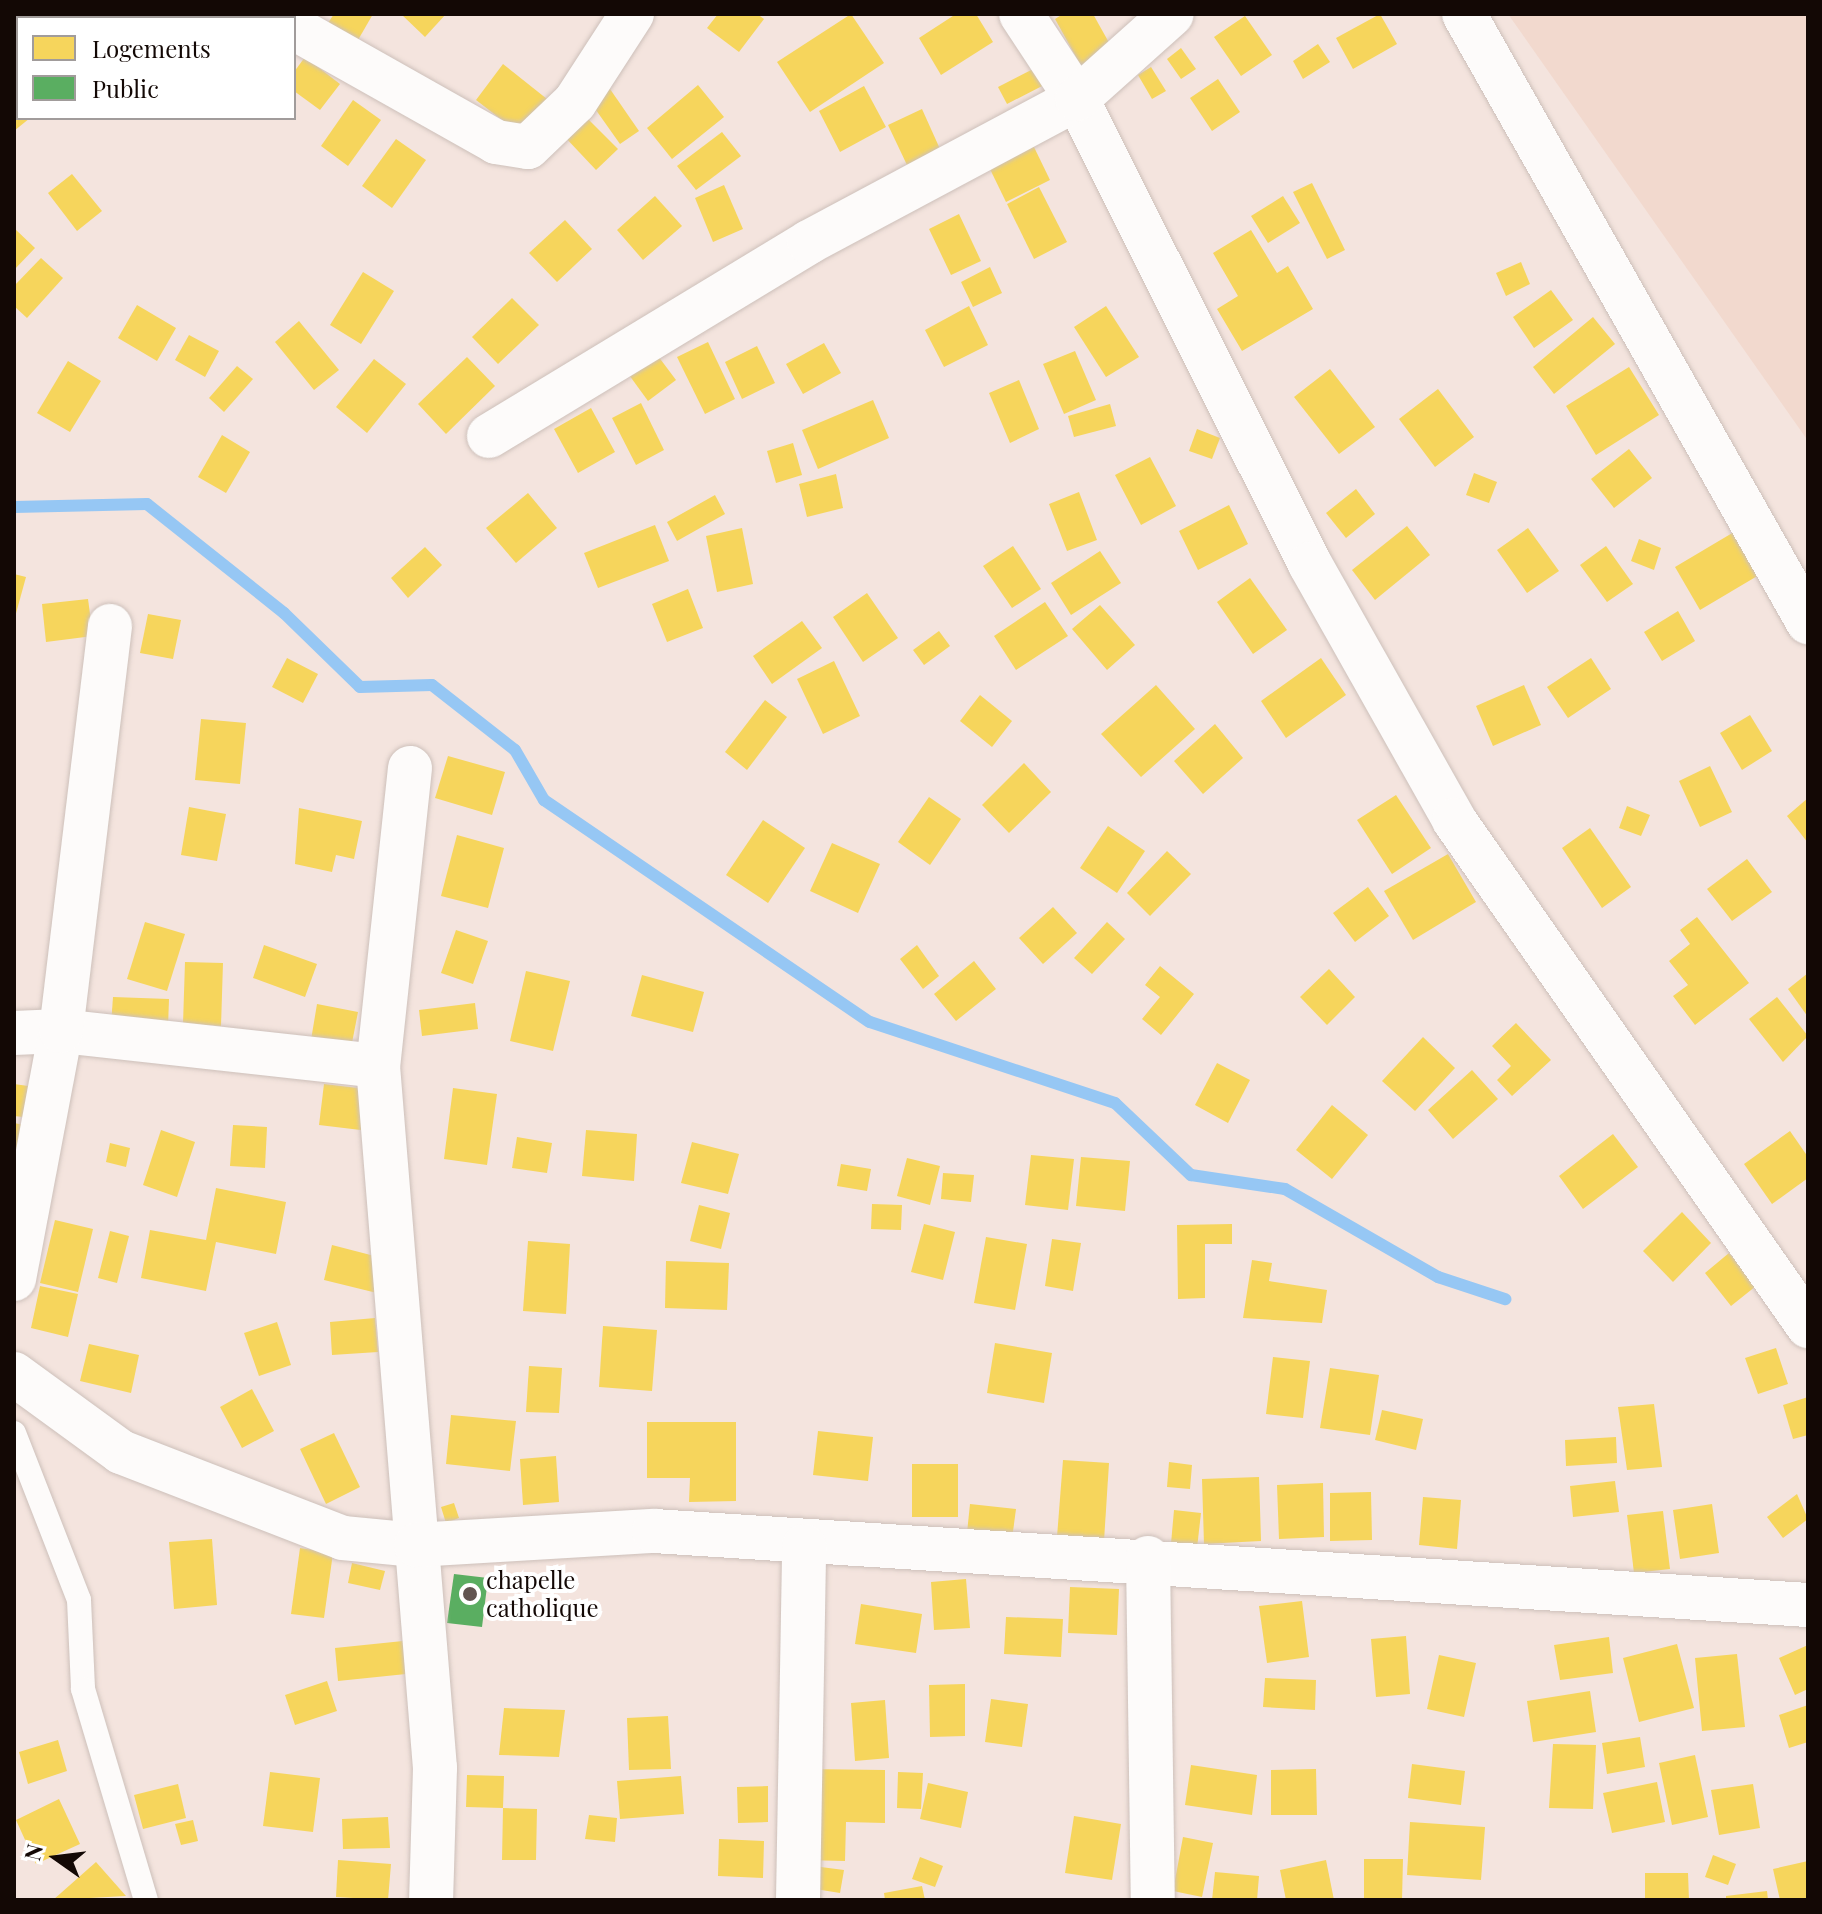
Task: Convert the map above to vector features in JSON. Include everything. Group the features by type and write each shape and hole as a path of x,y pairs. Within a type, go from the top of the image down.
{"street":[{"path":"296,29 496,142 528,147 575,102 632,14"},
{"path":"1021,14 1077,99 1310,564 1454,820 1808,1326"},
{"path":"489,436 809,242 1077,99 1172,14"},
{"path":"1464,14 1808,622"},
{"path":"14,1279 61,1031 110,626"},
{"path":"410,768 378,1066 400,1275 416,1545 435,1768 431,1900"},
{"path":"14,1033 61,1031 378,1066"},
{"path":"14,1374 121,1452 177,1479 343,1538 416,1545 654,1531 804,1546 1148,1558 1808,1605"},
{"path":"798,1900 804,1546"},
{"path":"1148,1558 1153,1900"}],"lane":[{"path":"14,1433 79,1600 83,1689 146,1900"}],"shaded area":[{"path":"1508,14 1808,14 1806,438"}],"building: Logements":[{"path":"334,14 373,14 358,40 328,23"},
{"path":"401,14 446,14 425,37"},
{"path":"718,14 757,14 764,19 739,52 707,28"},
{"path":"851,14 884,63 810,112 777,62"},
{"path":"956,14 976,14 993,42 941,75 919,38"},
{"path":"1063,14 1093,14 1112,48 1081,66 1055,19"},
{"path":"1380,14 1397,44 1353,69 1336,38"},
{"path":"1245,16 1272,55 1241,76 1214,37"},
{"path":"1318,44 1330,62 1303,79 1293,61"},
{"path":"1181,48 1196,69 1181,79 1167,59"},
{"path":"305,57 340,84 320,110 296,92 296,69"},
{"path":"503,64 547,99 520,134 476,100"},
{"path":"1037,67 1046,84 1007,104 998,87"},
{"path":"1151,67 1166,91 1152,99 1138,75"},
{"path":"1218,79 1240,112 1212,131 1190,98"},
{"path":"698,85 724,117 672,159 647,128"},
{"path":"864,86 886,127 840,152 819,111"},
{"path":"610,89 639,131 620,144 591,103"},
{"path":"16,98 16,120 28,120 14,131"},
{"path":"353,100 381,120 348,166 321,146"},
{"path":"922,109 940,149 907,165 888,125"},
{"path":"584,115 618,149 596,170 563,135"},
{"path":"722,132 741,156 696,190 677,166"},
{"path":"396,139 426,160 392,208 362,186"},
{"path":"1033,145 1050,180 1006,202 989,167"},
{"path":"72,174 102,211 77,231 48,193"},
{"path":"1312,183 1345,250 1327,259 1293,192"},
{"path":"724,185 743,229 713,242 695,198"},
{"path":"1039,187 1067,242 1034,259 1007,204"},
{"path":"655,196 682,226 643,260 617,230"},
{"path":"1283,196 1300,223 1268,243 1251,216"},
{"path":"959,214 981,261 951,275 929,229"},
{"path":"565,220 592,249 557,282 529,253"},
{"path":"14,228 35,248 14,270"},
{"path":"1251,230 1277,273 1288,266 1313,309 1242,351 1217,309 1238,296 1213,253"},
{"path":"41,258 63,278 27,318 14,306 14,286"},
{"path":"1521,262 1530,284 1506,296 1496,273"},
{"path":"990,267 1002,293 973,307 961,282"},
{"path":"363,272 394,291 361,344 330,325"},
{"path":"1551,290 1573,320 1534,348 1513,317"},
{"path":"512,298 539,325 498,364 472,337"},
{"path":"137,305 176,328 157,361 118,338"},
{"path":"969,306 988,345 944,367 925,330"},
{"path":"1106,306 1139,357 1106,377 1074,327"},
{"path":"1593,317 1615,344 1554,394 1533,367"},
{"path":"299,321 339,370 314,390 275,342"},
{"path":"189,335 219,351 205,377 175,360"},
{"path":"708,342 735,399 705,414 677,357"},
{"path":"824,343 841,373 803,394 786,364"},
{"path":"757,346 775,383 742,399 725,362"},
{"path":"652,348 676,380 648,401 624,368"},
{"path":"1075,351 1096,400 1064,414 1043,364"},
{"path":"467,357 495,386 446,434 418,404"},
{"path":"374,359 406,384 367,433 336,407"},
{"path":"68,361 101,381 70,432 37,413"},
{"path":"237,366 253,379 224,412 209,398"},
{"path":"1629,367 1659,415 1596,455 1566,406"},
{"path":"1330,369 1375,427 1339,454 1294,397"},
{"path":"1019,380 1039,429 1010,443 989,393"},
{"path":"1438,389 1474,437 1435,467 1399,419"},
{"path":"873,400 889,438 818,469 802,430"},
{"path":"641,403 664,450 636,465 612,418"},
{"path":"1110,404 1116,426 1074,437 1068,416"},
{"path":"591,408 615,452 578,473 554,429"},
{"path":"1197,429 1220,438 1212,459 1189,451"},
{"path":"222,435 250,452 226,493 198,477"},
{"path":"793,443 802,475 776,483 767,451"},
{"path":"1629,449 1652,478 1614,508 1591,479"},
{"path":"1150,457 1176,506 1141,525 1115,475"},
{"path":"1474,473 1497,482 1489,503 1466,495"},
{"path":"836,474 843,508 807,517 799,484"},
{"path":"1356,489 1375,514 1346,538 1326,513"},
{"path":"1079,492 1097,540 1067,551 1049,504"},
{"path":"528,493 557,528 516,563 486,528"},
{"path":"715,495 725,514 677,541 667,522"},
{"path":"1229,505 1248,544 1198,570 1179,531"},
{"path":"655,525 669,561 598,588 584,553"},
{"path":"1407,526 1430,555 1375,600 1352,570"},
{"path":"742,528 753,584 717,592 706,536"},
{"path":"1528,528 1559,571 1527,593 1497,550"},
{"path":"1734,532 1759,575 1700,610 1675,567"},
{"path":"1639,539 1661,548 1654,570 1631,561"},
{"path":"1013,546 1041,589 1012,608 983,566"},
{"path":"1606,546 1633,584 1607,602 1580,565"},
{"path":"425,547 442,565 408,598 391,578"},
{"path":"1100,551 1121,583 1071,615 1051,583"},
{"path":"14,574 26,577 15,617 14,616"},
{"path":"1250,578 1287,630 1253,654 1217,602"},
{"path":"688,589 703,628 667,642 652,604"},
{"path":"867,593 898,638 863,662 833,617"},
{"path":"88,599 93,636 46,642 42,604"},
{"path":"1045,602 1068,636 1016,670 994,636"},
{"path":"1100,605 1135,645 1107,670 1072,629"},
{"path":"1678,611 1695,641 1662,661 1644,632"},
{"path":"148,614 181,620 173,659 140,653"},
{"path":"802,621 822,648 772,684 753,656"},
{"path":"939,631 950,646 924,665 913,650"},
{"path":"287,658 318,674 303,703 272,687"},
{"path":"1321,658 1346,695 1286,738 1261,701"},
{"path":"1591,658 1611,689 1568,718 1547,687"},
{"path":"834,661 860,716 823,734 797,679"},
{"path":"1156,685 1195,729 1141,777 1101,734"},
{"path":"1524,685 1541,725 1493,746 1476,706"},
{"path":"980,695 1012,721 992,747 960,721"},
{"path":"765,700 787,717 747,770 725,752"},
{"path":"1750,715 1772,751 1742,770 1720,733"},
{"path":"201,719 246,723 240,784 195,780"},
{"path":"1215,724 1243,758 1203,794 1174,761"},
{"path":"448,756 505,772 492,815 435,798"},
{"path":"1024,763 1051,792 1009,833 982,805"},
{"path":"1710,766 1732,812 1700,827 1679,781"},
{"path":"1396,795 1431,848 1392,874 1357,820"},
{"path":"929,797 961,819 930,865 898,842"},
{"path":"1808,798 1808,843 1787,816"},
{"path":"1627,806 1650,815 1641,836 1619,828"},
{"path":"189,807 226,814 217,861 181,855"},
{"path":"299,808 362,821 354,859 336,855 332,872 295,864"},
{"path":"763,820 805,848 768,903 726,875"},
{"path":"1108,826 1145,851 1117,893 1080,868"},
{"path":"1590,828 1631,887 1602,908 1562,848"},
{"path":"457,835 504,848 488,908 441,896"},
{"path":"832,843 880,864 858,913 810,891"},
{"path":"1167,851 1191,874 1150,916 1127,893"},
{"path":"1448,854 1476,902 1413,940 1384,891"},
{"path":"1747,859 1772,892 1732,921 1707,889"},
{"path":"1368,887 1389,916 1355,942 1333,913"},
{"path":"1053,907 1077,933 1043,964 1019,938"},
{"path":"1697,917 1749,983 1695,1025 1673,996 1688,985 1669,961 1690,944 1680,930"},
{"path":"145,922 185,934 167,991 127,979"},
{"path":"1107,922 1125,939 1092,974 1074,958"},
{"path":"456,930 488,941 473,984 441,973"},
{"path":"264,945 317,964 305,997 253,978"},
{"path":"917,945 939,976 923,989 900,959"},
{"path":"974,961 996,989 956,1021 934,994"},
{"path":"185,962 223,963 221,1026 183,1024"},
{"path":"1160,966 1194,994 1161,1035 1142,1019 1160,997 1145,985"},
{"path":"1329,969 1355,997 1327,1025 1300,997"},
{"path":"526,971 570,981 553,1051 510,1041"},
{"path":"1808,973 1808,1017 1788,989"},
{"path":"642,975 704,992 693,1032 631,1016"},
{"path":"113,997 169,999 168,1027 111,1025"},
{"path":"1777,997 1808,1036 1783,1062 1749,1019"},
{"path":"475,1003 478,1029 422,1036 419,1010"},
{"path":"317,1004 358,1012 351,1048 311,1040"},
{"path":"1516,1023 1551,1060 1512,1096 1497,1080 1511,1066 1492,1046"},
{"path":"1423,1037 1455,1068 1415,1111 1382,1081"},
{"path":"1217,1063 1250,1080 1228,1123 1195,1105"},
{"path":"1472,1070 1498,1099 1453,1139 1428,1110"},
{"path":"14,1084 28,1086 23,1117 14,1116"},
{"path":"324,1084 375,1090 369,1131 319,1125"},
{"path":"453,1088 497,1094 487,1165 444,1159"},
{"path":"1332,1105 1368,1135 1332,1179 1296,1150"},
{"path":"14,1123 24,1125 14,1165"},
{"path":"233,1125 267,1127 265,1168 230,1166"},
{"path":"161,1130 195,1142 177,1197 143,1185"},
{"path":"586,1130 637,1134 634,1181 582,1176"},
{"path":"1790,1131 1808,1157 1808,1178 1772,1204 1744,1164"},
{"path":"1613,1134 1638,1167 1583,1209 1559,1176"},
{"path":"517,1137 552,1143 547,1173 512,1168"},
{"path":"692,1142 739,1154 728,1194 681,1183"},
{"path":"110,1143 130,1148 126,1167 106,1162"},
{"path":"1031,1155 1074,1159 1068,1210 1025,1205"},
{"path":"1081,1157 1130,1161 1125,1211 1076,1206"},
{"path":"907,1158 940,1166 930,1205 897,1196"},
{"path":"841,1164 871,1169 867,1191 837,1186"},
{"path":"943,1173 974,1175 971,1202 941,1199"},
{"path":"216,1188 286,1202 276,1254 216,1242 206,1291 141,1278 150,1230 206,1240"},
{"path":"872,1204 902,1205 901,1230 871,1229"},
{"path":"699,1205 730,1213 721,1249 690,1241"},
{"path":"1682,1212 1711,1243 1673,1282 1643,1251"},
{"path":"55,1220 93,1229 78,1292 40,1283"},
{"path":"924,1224 955,1232 943,1280 911,1272"},
{"path":"1232,1224 1232,1244 1205,1244 1205,1298 1178,1299 1177,1225"},
{"path":"110,1231 129,1236 117,1283 98,1278"},
{"path":"986,1237 1027,1244 1015,1310 974,1303"},
{"path":"1052,1239 1081,1243 1073,1291 1045,1286"},
{"path":"528,1241 570,1244 566,1314 523,1311"},
{"path":"332,1245 390,1260 381,1294 324,1280"},
{"path":"1729,1253 1756,1286 1731,1306 1705,1273"},
{"path":"1252,1260 1272,1263 1269,1281 1327,1290 1322,1323 1243,1318"},
{"path":"666,1261 729,1263 727,1310 665,1308"},
{"path":"40,1286 78,1294 68,1337 31,1328"},
{"path":"375,1318 378,1352 332,1355 330,1322"},
{"path":"277,1322 291,1365 259,1376 244,1333"},
{"path":"603,1326 657,1330 652,1391 599,1387"},
{"path":"995,1343 1052,1353 1044,1403 987,1393"},
{"path":"89,1344 139,1355 131,1393 80,1381"},
{"path":"1776,1348 1788,1384 1758,1394 1745,1358"},
{"path":"1273,1357 1310,1361 1303,1418 1266,1414"},
{"path":"529,1366 562,1368 559,1413 526,1412"},
{"path":"1330,1368 1379,1375 1370,1435 1320,1428"},
{"path":"252,1389 274,1431 242,1448 220,1407"},
{"path":"1808,1397 1808,1435 1793,1439 1783,1405"},
{"path":"1654,1404 1662,1467 1627,1470 1618,1407"},
{"path":"1382,1410 1423,1419 1416,1450 1375,1440"},
{"path":"451,1415 516,1421 510,1471 446,1464"},
{"path":"647,1422 736,1422 736,1501 689,1502 690,1478 647,1478"},
{"path":"818,1431 873,1437 868,1481 813,1475"},
{"path":"334,1433 360,1487 326,1504 300,1449"},
{"path":"1616,1437 1617,1463 1566,1466 1565,1440"},
{"path":"556,1456 559,1502 523,1505 520,1459"},
{"path":"1063,1460 1109,1463 1104,1541 1057,1537"},
{"path":"1169,1462 1192,1465 1190,1489 1167,1487"},
{"path":"912,1464 958,1464 958,1517 912,1517"},
{"path":"1259,1477 1261,1541 1204,1544 1202,1479"},
{"path":"1615,1481 1619,1512 1573,1517 1570,1486"},
{"path":"1323,1483 1324,1537 1279,1539 1277,1485"},
{"path":"1371,1492 1372,1540 1330,1541 1330,1493"},
{"path":"1797,1494 1808,1519 1783,1538 1767,1517"},
{"path":"1423,1497 1461,1500 1457,1549 1419,1545"},
{"path":"454,1503 459,1518 446,1523 441,1507"},
{"path":"970,1504 1016,1509 1012,1539 967,1533"},
{"path":"1712,1504 1719,1553 1680,1559 1673,1510"},
{"path":"1174,1510 1201,1513 1196,1557 1170,1555"},
{"path":"1663,1511 1670,1569 1634,1573 1627,1515"},
{"path":"212,1539 217,1605 174,1609 169,1542"},
{"path":"300,1548 333,1553 324,1618 291,1614"},
{"path":"352,1563 385,1571 380,1590 348,1583"},
{"path":"966,1579 970,1628 934,1630 931,1582"},
{"path":"1070,1587 1119,1589 1117,1635 1068,1633"},
{"path":"1302,1601 1309,1657 1267,1663 1259,1606"},
{"path":"861,1604 922,1614 916,1653 855,1644"},
{"path":"1006,1617 1063,1619 1061,1657 1004,1654"},
{"path":"1406,1636 1410,1694 1376,1697 1371,1639"},
{"path":"1609,1637 1613,1673 1560,1680 1554,1645"},
{"path":"403,1641 406,1674 338,1681 335,1648"},
{"path":"1677,1644 1694,1708 1639,1722 1623,1658"},
{"path":"1808,1645 1808,1689 1795,1695 1779,1658"},
{"path":"1737,1654 1745,1727 1702,1731 1695,1658"},
{"path":"1439,1655 1476,1663 1464,1717 1427,1709"},
{"path":"1265,1678 1316,1680 1315,1710 1263,1707"},
{"path":"327,1681 337,1711 295,1725 285,1695"},
{"path":"965,1684 965,1736 930,1737 929,1685"},
{"path":"1590,1691 1596,1732 1533,1742 1527,1701"},
{"path":"991,1699 1028,1704 1022,1747 985,1742"},
{"path":"885,1700 889,1758 855,1761 851,1703"},
{"path":"1808,1705 1808,1742 1789,1748 1779,1715"},
{"path":"504,1708 565,1710 559,1757 499,1755"},
{"path":"668,1716 671,1769 629,1770 627,1718"},
{"path":"1640,1737 1645,1767 1607,1774 1602,1743"},
{"path":"58,1740 67,1771 28,1784 19,1752"},
{"path":"1553,1744 1596,1745 1593,1809 1549,1808"},
{"path":"1695,1755 1708,1817 1672,1825 1659,1763"},
{"path":"1412,1764 1465,1771 1461,1805 1408,1798"},
{"path":"1191,1765 1257,1775 1252,1815 1185,1805"},
{"path":"805,1769 885,1770 885,1823 846,1822 845,1861 803,1860"},
{"path":"1316,1769 1317,1815 1271,1815 1271,1770"},
{"path":"270,1772 320,1778 313,1832 263,1826"},
{"path":"898,1772 923,1773 921,1809 897,1808"},
{"path":"467,1775 504,1776 503,1808 466,1807"},
{"path":"681,1776 684,1814 620,1819 617,1781"},
{"path":"1657,1782 1665,1822 1612,1833 1603,1793"},
{"path":"928,1783 968,1792 961,1828 920,1819"},
{"path":"178,1784 186,1818 143,1829 134,1795"},
{"path":"1753,1784 1760,1828 1719,1835 1711,1790"},
{"path":"768,1786 768,1822 738,1823 737,1787"},
{"path":"59,1799 80,1844 36,1864 16,1820"},
{"path":"503,1808 537,1809 536,1860 502,1860"},
{"path":"589,1815 617,1818 615,1842 585,1839"},
{"path":"1074,1816 1121,1824 1112,1880 1065,1873"},
{"path":"388,1817 390,1848 343,1849 342,1819"},
{"path":"193,1820 198,1841 181,1845 175,1824"},
{"path":"1410,1822 1485,1827 1481,1880 1407,1875"},
{"path":"1183,1837 1213,1843 1202,1897 1173,1891"},
{"path":"719,1839 764,1841 763,1878 718,1876"},
{"path":"1713,1855 1736,1864 1728,1885 1705,1877"},
{"path":"920,1857 943,1866 935,1887 912,1879"},
{"path":"1364,1859 1403,1859 1402,1900 1364,1900"},
{"path":"338,1860 391,1864 388,1900 336,1897"},
{"path":"1326,1860 1334,1900 1286,1900 1280,1870"},
{"path":"1808,1861 1808,1900 1780,1900 1773,1869"},
{"path":"96,1862 126,1896 53,1900"},
{"path":"813,1866 844,1870 840,1893 809,1888"},
{"path":"1215,1872 1259,1876 1257,1900 1212,1900"},
{"path":"1645,1873 1688,1873 1689,1900 1645,1900"},
{"path":"922,1886 925,1900 885,1900 884,1893"},
{"path":"1767,1891 1768,1900 1726,1900 1726,1896"}],"building: Public":[{"path":"454,1574 488,1578 482,1627 447,1623"}],"waterway":[{"path":"14,507 147,504 284,613 360,687 432,685 515,750 544,800 870,1022 1115,1103 1191,1175 1285,1189 1438,1277 1505,1299"}],"place":[{"name":"chapelle catholique","path":"470,1594"}]}
